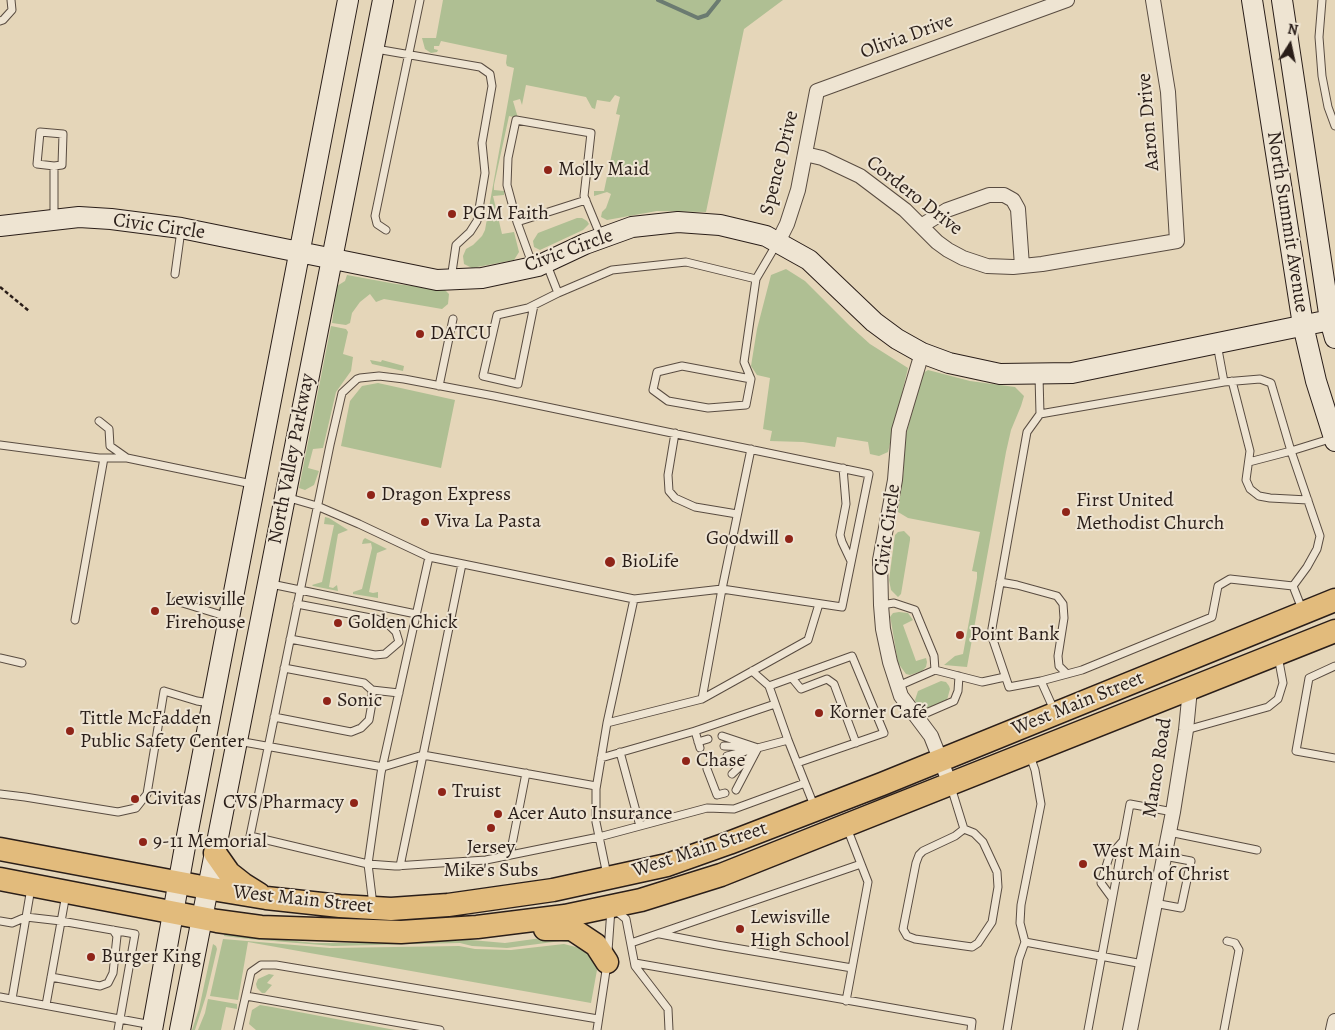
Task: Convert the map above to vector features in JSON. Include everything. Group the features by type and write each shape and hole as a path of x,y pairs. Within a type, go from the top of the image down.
{"main road":[{"name":"North Valley Parkway","path":"152,1028 178,883 348,0"},
{"name":"North Valley Parkway","path":"180,1030 383,0"},
{"name":"North Summit Avenue","path":"1252,0 1303,325 1316,381 1334,440"},
{"name":"North Summit Avenue","path":"1282,0 1333,325"},
{"name":"Civic Circle","path":"0,226 79,218 111,219 181,228 437,280 482,278 539,264 632,227 678,222 720,225 766,236 809,260 874,322 897,339 922,353 949,363 1000,374 1072,373 1303,325 1333,325"},
{"path":"255,485 285,496"},
{"path":"237,576 268,583"},
{"name":"West Main Street","path":"0,848 208,889 266,898 374,908 391,909 448,904 553,890 667,865 730,843 816,811 1335,600"},
{"name":"West Main Street","path":"0,879 202,918 261,927 401,932 477,927 565,916 641,900 721,875 1335,631"},
{"path":"224,644 255,650"},
{"path":"216,854 229,873 266,898"},
{"path":"607,878 611,906"},
{"path":"477,927 518,933 550,928 572,929 596,945 607,962"}],"street":[{"name":"Olivia Drive","path":"817,91 1067,0"},
{"name":"Aaron Drive","path":"1154,0 1168,92 1177,241"},
{"name":"Spence Drive","path":"778,242 793,207 817,91"},
{"name":"Cordero Drive","path":"805,154 822,158 860,176 905,210 937,242 963,258 987,266 1042,264 1177,241"},
{"path":"921,226 948,210 989,195 1004,195 1013,200 1018,209 1022,266"},
{"name":"Civic Circle","path":"922,353 899,430 895,480 880,560 881,605 888,654 901,696 931,736 950,784"},
{"name":"Manco Road","path":"1130,1030 1173,812 1186,730 1190,689"},
{"path":"1333,1030 1335,1020"}],"lane":[{"path":"0,21 12,10 11,0"},
{"path":"386,230 377,224 375,216 420,0"},
{"path":"1322,0 1319,37 1322,76 1328,108 1335,126"},
{"path":"373,48 480,67 490,74 492,86 482,143 485,173 476,221 470,232 456,245 451,279"},
{"path":"558,293 539,264 517,222 507,185 508,158 516,120 591,134 584,190 586,200 602,238"},
{"path":"40,132 63,134 62,165 54,166 37,164 40,132"},
{"path":"54,166 54,220"},
{"path":"517,222 586,200"},
{"path":"175,274 181,228"},
{"path":"751,380 682,366 656,372 653,390 668,401 708,408 746,405 751,380 744,362 756,279 778,242"},
{"path":"534,305 518,384 483,376 497,315 528,308 534,305 558,293 612,270 686,262 756,279"},
{"path":"440,386 453,319"},
{"path":"1216,344 1224,382"},
{"path":"1039,374 1040,414 1027,432 991,634 1009,687 1042,681 1082,670 1212,617 1218,586 1230,579 1293,586"},
{"path":"285,496 317,506 359,524 429,558 634,599 722,589 842,607 869,474 440,386 379,376 357,378 342,393 317,506 250,836 368,864 400,866 486,860 599,837 707,808 734,809 804,783"},
{"path":"1040,414 1224,382 1260,378 1271,383 1291,451 1320,536 1317,549 1293,586"},
{"path":"1232,381 1250,451 1247,485 1253,492 1270,498 1308,500"},
{"path":"99,421 109,429 110,446 126,458"},
{"path":"675,433 668,475 669,491 675,498 695,508 737,514"},
{"path":"1249,462 1334,440"},
{"path":"0,445 104,458 126,458 255,485"},
{"path":"702,699 722,589 751,449"},
{"path":"75,620 104,458"},
{"path":"843,468 846,504 840,535 851,561"},
{"path":"374,908 368,864 383,767 429,558"},
{"path":"400,866 462,564"},
{"path":"1000,582 1057,596 1063,604 1064,618 1058,656 1059,666 1067,674"},
{"path":"268,583 416,614"},
{"path":"1293,586 1303,613"},
{"path":"607,878 596,822 596,786 607,723 634,599"},
{"path":"176,601 229,617"},
{"path":"881,605 894,602 915,610 934,656 935,670"},
{"path":"297,604 387,623 396,632 399,642"},
{"path":"607,723 702,699 808,640 819,604"},
{"path":"290,639 375,655 385,654 399,642"},
{"path":"399,642 410,644"},
{"path":"1186,730 1268,707 1278,699 1282,683 1278,654"},
{"path":"769,686 852,656 884,733 797,763"},
{"path":"0,658 22,663"},
{"path":"1335,666 1309,678 1296,751 1335,758"},
{"path":"284,668 364,684 372,690 399,693"},
{"path":"898,686 935,670 982,682 1005,677"},
{"path":"752,671 769,686 816,811"},
{"path":"917,717 954,701 958,691 959,676"},
{"path":"792,678 801,688 827,679 834,684 856,743"},
{"path":"1042,681 1055,713"},
{"path":"274,717 351,732 361,728 369,720 372,690"},
{"path":"0,794 118,812 136,808 147,794 164,691 197,701 213,703"},
{"path":"601,758 695,731 775,704"},
{"path":"695,731 699,745 708,739"},
{"path":"722,736 758,748"},
{"path":"727,756 788,740"},
{"path":"237,741 383,767 423,755 596,786"},
{"path":"724,746 758,748"},
{"path":"732,774 758,748"},
{"path":"736,790 758,748"},
{"path":"620,752 640,826"},
{"path":"1007,1030 1019,959 1025,942 1020,923 1021,906 1041,804 1036,770 1029,753"},
{"path":"707,769 717,795 725,793"},
{"path":"510,855 526,773"},
{"path":"712,780 720,778"},
{"path":"950,784 964,829"},
{"path":"1088,1030 1130,804 1173,812"},
{"path":"846,825 868,882 846,1000"},
{"path":"964,829 974,833 983,842 997,872 998,887 992,922 978,944 972,947 915,939 907,936 903,929 916,862 920,854 955,836 964,829"},
{"path":"1169,832 1257,850"},
{"path":"1112,898 1101,883 1109,857 1123,842"},
{"path":"1154,904 1181,908 1191,861 1164,856"},
{"path":"631,943 861,864"},
{"path":"12,999 32,885"},
{"path":"46,1005 66,892"},
{"path":"611,906 626,919 635,963 668,1009 669,1030"},
{"path":"596,1030 607,962 611,906"},
{"path":"0,921 12,923 26,917 135,934 118,1030"},
{"path":"51,977 100,986 108,983 113,973 117,936 113,930"},
{"path":"660,934 852,968"},
{"path":"1224,1030 1239,950 1235,943 1227,941"},
{"path":"1025,942 1143,964"},
{"path":"635,963 972,1022 971,1030"},
{"path":"238,1030 252,972 261,965 276,965 598,1019"},
{"path":"246,996 440,1030"},
{"path":"0,997 119,1019 152,1028"}],"path":[{"path":"0,287 29,311"}],"green space":[{"path":"443,0 783,0 744,29 706,212 657,211 607,220 601,217 611,194 607,192 594,196 594,191 604,191 620,115 616,114 620,97 615,95 610,102 597,100 595,109 592,108 586,97 526,85 522,105 520,99 513,101 518,118 509,116 494,185 494,190 504,191 504,195 493,196 502,234 514,232 519,252 514,260 472,268 464,264 463,256 466,249 482,236 485,230 514,68 507,66 507,55 441,41 439,46 434,46 434,49 438,50 437,52 431,53 425,49 422,38 436,38"},
{"path":"577,218 582,218 589,224 583,230 540,250 534,247 533,241 538,233"},
{"path":"786,269 805,281 870,344 908,368 888,452 879,456 870,454 868,442 837,437 835,447 803,442 770,441 772,431 763,429 770,378 757,375 751,366 757,329 771,275"},
{"path":"347,275 445,290 449,294 448,304 442,309 384,299 376,302 370,294 360,302 352,313 350,323 346,325 332,323 337,286 345,281"},
{"path":"331,326 346,329 348,332 343,354 353,357 351,371 336,392 323,448 313,449 308,468 319,471 314,485 305,490 299,488"},
{"path":"370,360 381,362 382,360 404,366 403,371 372,364"},
{"path":"928,370 970,381 1015,387 1024,396 1011,430 1006,452 967,667 944,665 955,656 963,654 977,578 977,572 972,571 980,532 908,518 898,512 904,469 904,442 923,373"},
{"path":"378,383 455,400 441,468 341,446 350,401 362,386"},
{"path":"325,517 348,530 338,534 329,587 333,588 337,585 338,591 312,585 322,582 334,525 324,524"},
{"path":"904,531 910,537 910,540 901,594 898,597 891,590 889,580 895,535 898,532"},
{"path":"365,538 387,549 377,553 369,592 378,592 378,598 353,594 353,592 362,589 372,548 371,543 362,544"},
{"path":"893,613 908,613 913,620 903,625 916,661 926,658 927,662 926,667 922,671 910,675 906,674 898,663 890,617"},
{"path":"941,681 946,682 950,689 947,700 925,709 917,706 915,700 918,691"},
{"path":"225,933 314,943 471,940 505,943 556,936 579,944 561,941 507,948 472,946 460,943 333,946 224,936"},
{"path":"223,939 330,948 459,946 475,949 511,950 564,944 580,948 585,942 597,961 597,970 591,1003 248,942 238,1000 210,996"},
{"path":"213,944 217,949 206,996 195,1030 192,1030 199,1009"},
{"path":"269,974 274,975 267,983 272,985 265,993 262,993 256,984 258,979"},
{"path":"208,999 237,1004 237,1009 226,1007 221,1030 198,1030"},
{"path":"260,1005 395,1030 256,1030 249,1024 252,1010"}],"waterway":[{"path":"658,0 698,18 707,15 719,0"}],"place":[{"name":"Molly Maid","path":"548,170"},
{"name":"PGM Faith","path":"452,214"},
{"name":"DATCU","path":"420,334"},
{"name":"Dragon Express","path":"371,495"},
{"name":"First United Methodist Church","path":"1066,512"},
{"name":"Viva La Pasta","path":"425,522"},
{"name":"Goodwill","path":"789,539"},
{"name":"BioLife","path":"610,562"},
{"name":"Lewisville Firehouse","path":"155,611"},
{"name":"Golden Chick","path":"338,623"},
{"name":"Point Bank","path":"960,635"},
{"name":"Sonic","path":"327,701"},
{"name":"Korner Café","path":"819,713"},
{"name":"Tittle McFadden Public Safety Center","path":"70,731"},
{"name":"Chase","path":"686,761"},
{"name":"Truist","path":"442,792"},
{"name":"Civitas","path":"135,799"},
{"name":"CVS Pharmacy","path":"354,803"},
{"name":"Acer Auto Insurance","path":"498,814"},
{"name":"Jersey Mike's Subs","path":"491,828"},
{"name":"9-11 Memorial","path":"143,842"},
{"name":"West Main Church of Christ","path":"1083,864"},
{"name":"Lewisville High School","path":"740,929"},
{"name":"Burger King","path":"91,957"}]}
